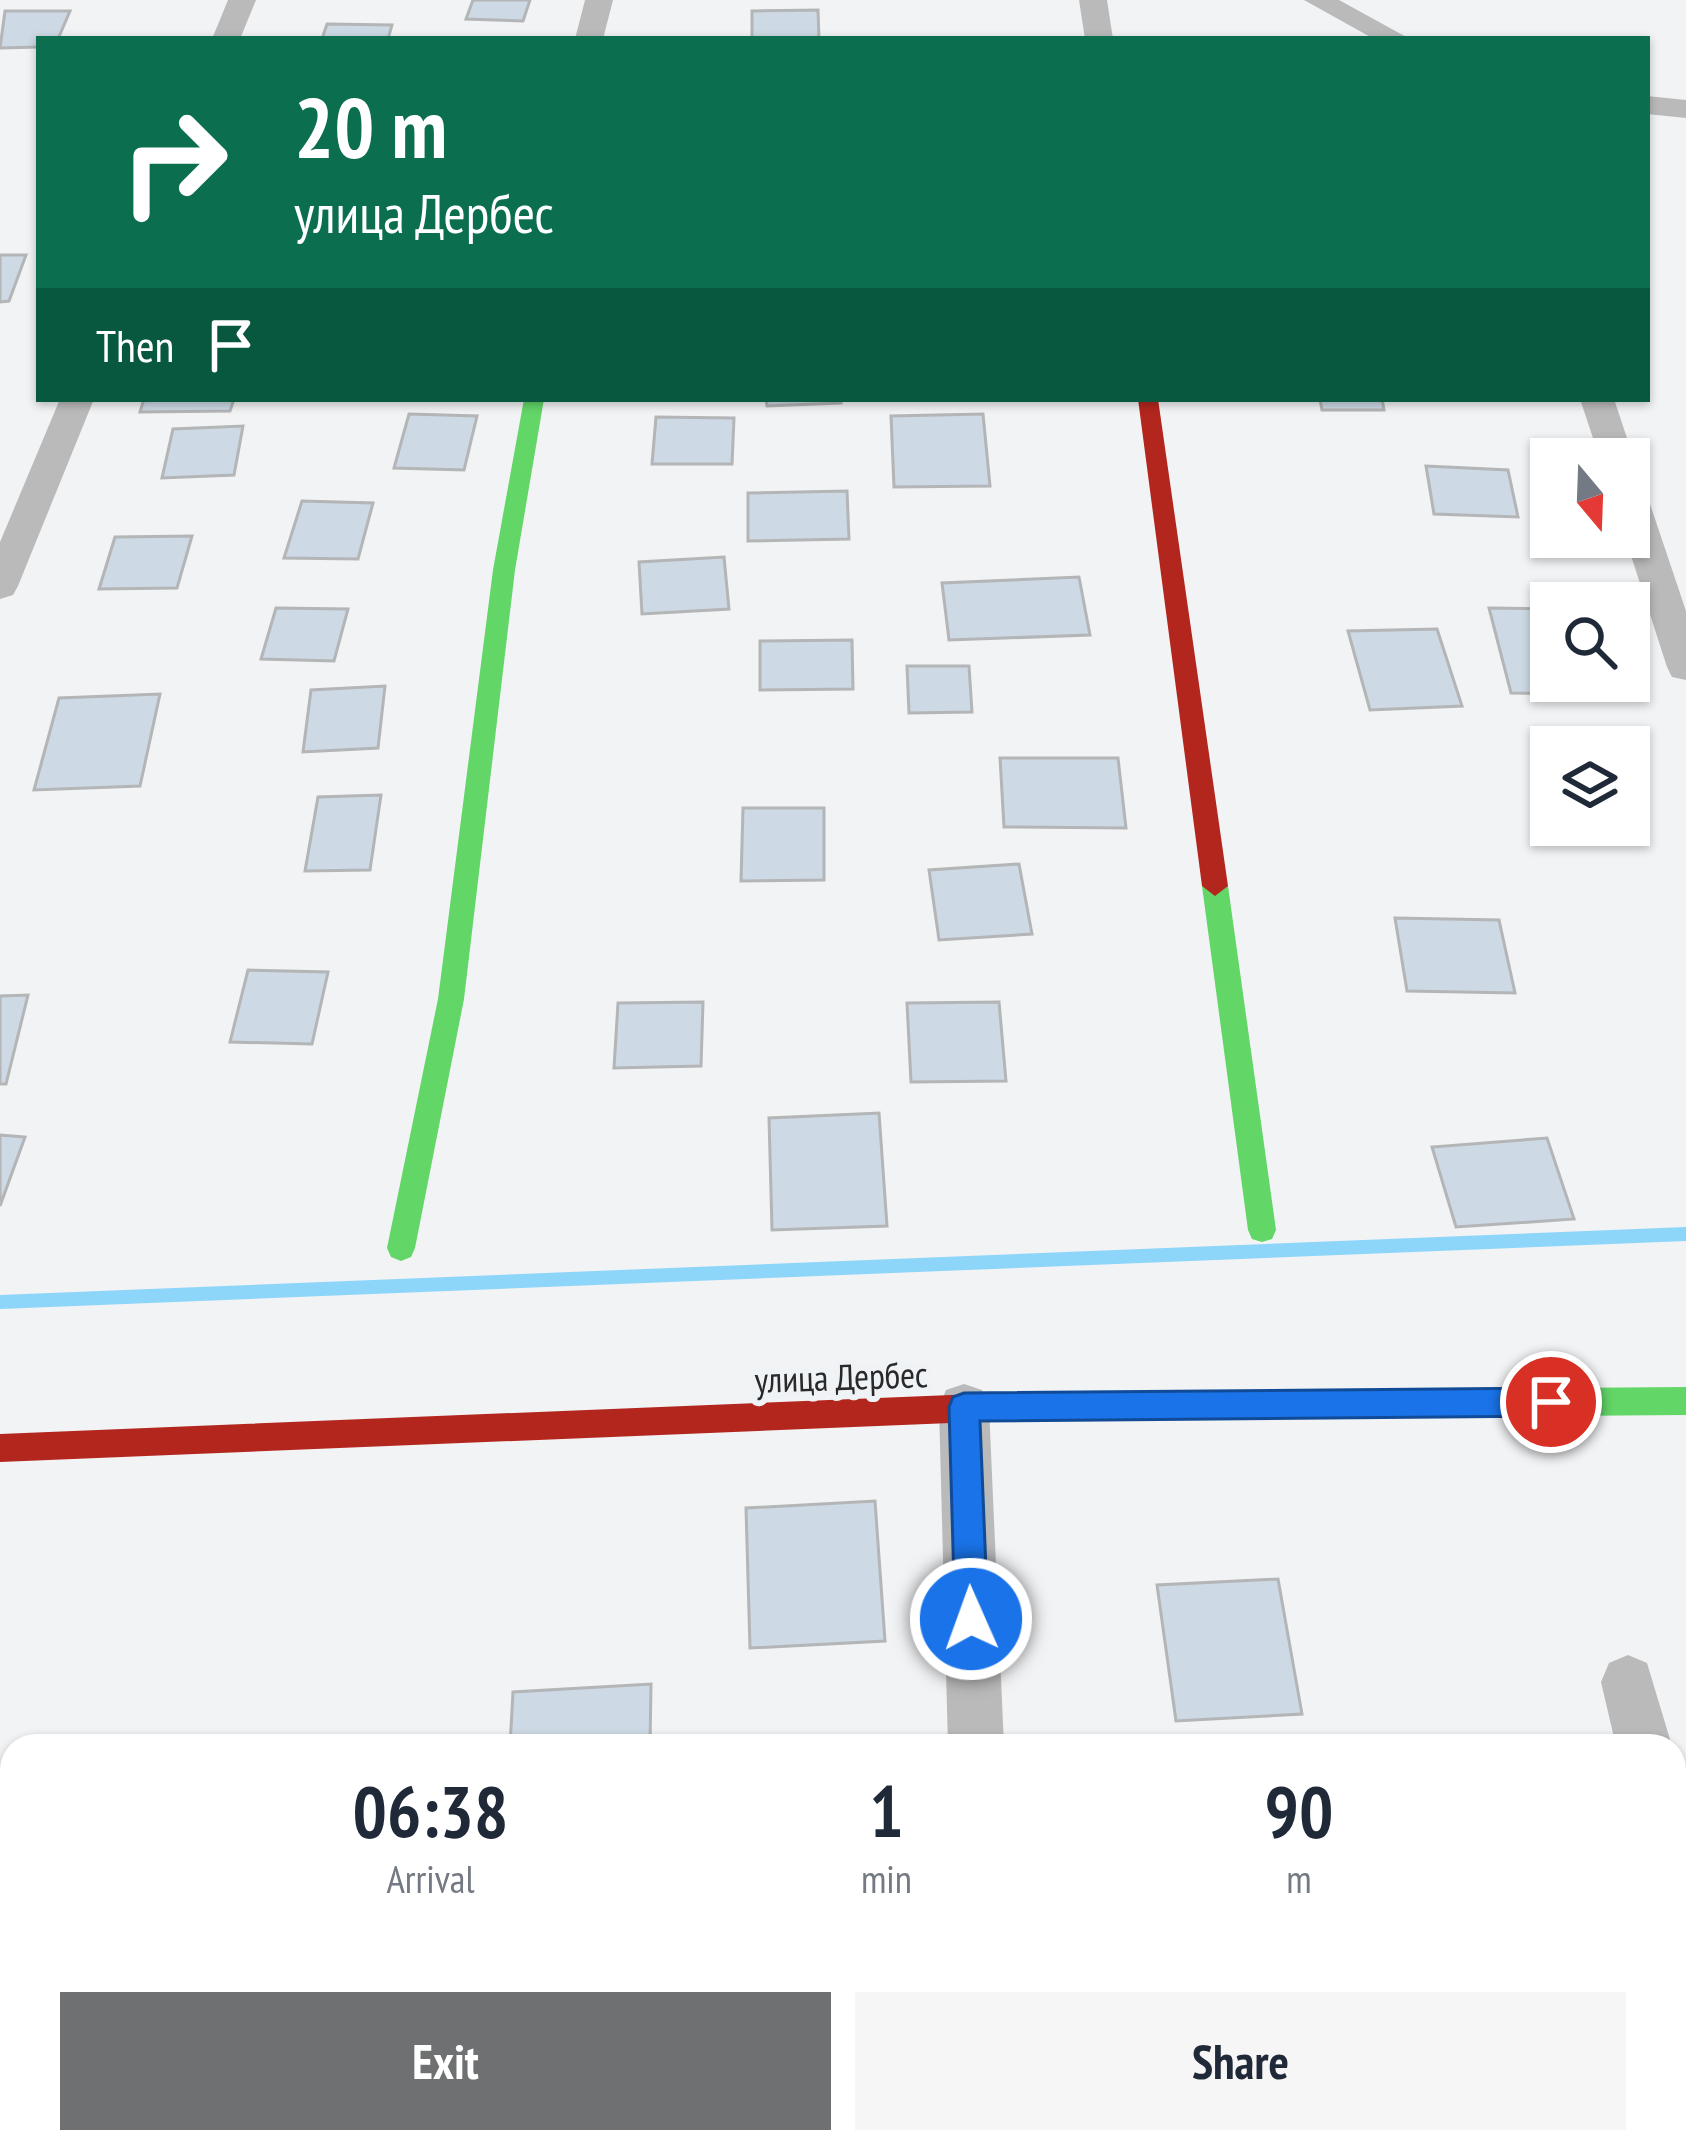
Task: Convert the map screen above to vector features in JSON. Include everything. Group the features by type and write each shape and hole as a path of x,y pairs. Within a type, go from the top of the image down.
{"street":[{"path":"227,36 242,0"},
{"path":"590,36 599,0"},
{"path":"1093,0 1099,36"},
{"path":"1318,0 1390,36"},
{"path":"1650,105 1686,109"},
{"path":"0,586 76,402"},
{"path":"401,1248 451,999 503,570 533,402"},
{"path":"1148,402 1262,1230"},
{"path":"1598,402 1610,438"},
{"path":"1650,558 1686,667"},
{"name":"улица Дербес","path":"0,1448 964,1407 1686,1401"},
{"path":"964,1407 976,1734"},
{"path":"1628,1682 1641,1734"}],"building":[{"path":"473,0 530,0 523,21 466,19"},
{"path":"818,10 819,36 752,36 752,11"},
{"path":"5,11 70,11 59,36 36,36 36,47 0,48"},
{"path":"327,24 392,25 389,36 323,36"},
{"path":"0,255 26,255 9,301 0,302"},
{"path":"143,402 233,402 230,411 140,412"},
{"path":"766,402 841,402 841,403 767,406"},
{"path":"1321,402 1383,402 1384,410 1322,410"},
{"path":"409,414 477,416 464,470 394,468"},
{"path":"983,414 990,486 894,487 891,416"},
{"path":"656,417 734,418 732,464 652,464"},
{"path":"243,426 234,475 162,478 173,429"},
{"path":"1426,466 1508,470 1518,517 1434,514"},
{"path":"847,491 849,539 748,541 748,493"},
{"path":"302,501 373,503 358,559 284,558"},
{"path":"192,536 177,588 99,589 115,537"},
{"path":"724,557 729,609 642,614 639,562"},
{"path":"1079,577 1090,635 949,640 942,583"},
{"path":"276,608 348,609 334,661 261,659"},
{"path":"1489,608 1530,609 1530,693 1511,693"},
{"path":"1437,629 1462,706 1370,710 1348,631"},
{"path":"852,640 853,689 760,690 760,641"},
{"path":"907,666 969,666 972,712 909,713"},
{"path":"385,686 378,748 303,752 311,690"},
{"path":"160,694 140,786 34,790 59,698"},
{"path":"1000,758 1118,758 1126,828 1004,827"},
{"path":"381,795 370,870 305,871 318,797"},
{"path":"743,808 824,808 824,880 741,881"},
{"path":"1019,864 1032,934 939,940 929,870"},
{"path":"1395,918 1499,920 1515,993 1407,991"},
{"path":"248,970 328,972 312,1044 230,1042"},
{"path":"28,995 6,1084 0,1084 0,996"},
{"path":"703,1002 701,1066 614,1068 618,1003"},
{"path":"999,1002 1006,1081 911,1082 907,1003"},
{"path":"879,1113 887,1226 772,1230 769,1118"},
{"path":"0,1135 25,1137 0,1206"},
{"path":"1547,1138 1574,1219 1456,1227 1432,1147"},
{"path":"875,1501 885,1641 750,1648 746,1508"},
{"path":"1278,1579 1302,1714 1176,1721 1157,1585"},
{"path":"651,1684 650,1734 511,1734 513,1692"}],"waterway":[{"path":"0,1302 1686,1234"}],"traffic: fast":[{"path":"401,1248 451,999 504,570 533,402"},
{"path":"1215,886 1262,1230"},
{"path":"1024,1406 1686,1401"}],"traffic: jam":[{"path":"1148,402 1215,886"},
{"path":"0,1448 1024,1406"}],"route":[{"path":"971,1619 964,1407 1551,1402"}]}
